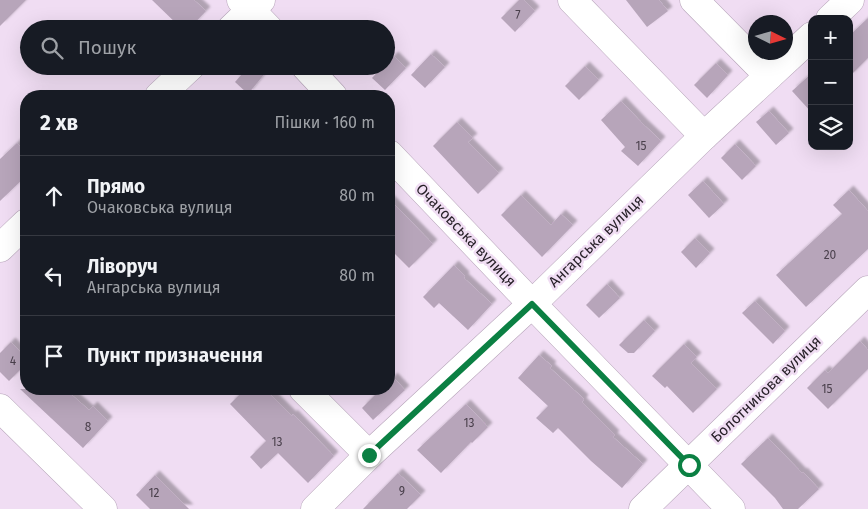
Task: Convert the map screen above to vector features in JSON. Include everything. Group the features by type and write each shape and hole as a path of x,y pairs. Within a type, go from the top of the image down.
{"street":[{"path":"572,0 704,136"},
{"path":"694,0 769,76"},
{"path":"834,15 850,0"},
{"path":"243,20 256,10"},
{"name":"Ангарська вулиця","path":"315,509 369,455 532,304 704,136 808,40"},
{"path":"166,90 182,75"},
{"path":"313,75 327,90"},
{"name":"Очаковська вулиця","path":"395,160 731,509"},
{"path":"0,248 20,229"},
{"name":"Болотникова вулиця","path":"643,509 868,290"},
{"path":"309,395 369,455"},
{"path":"0,408 103,509"}],"building":[{"path":"0,0 26,0 0,26"},
{"path":"152,0 194,0 206,11 198,20 173,20"},
{"path":"519,0 524,0 535,11 515,32 501,18"},
{"path":"626,0 659,0 668,11 647,27"},
{"path":"868,18 868,58 853,73 853,60 853,32"},
{"path":"431,54 445,67 425,88 411,75"},
{"path":"395,57 406,68 385,90 372,78 375,75 395,75"},
{"path":"716,63 728,75 707,98 694,85"},
{"path":"585,66 599,80 579,100 565,86"},
{"path":"241,75 264,75 251,90 244,90 235,82"},
{"path":"808,77 808,109 792,91"},
{"path":"621,101 661,141 638,166 621,151 625,147 601,120"},
{"path":"769,111 789,133 776,145 756,122"},
{"path":"457,122 473,138 468,142 499,173 478,194 433,146"},
{"path":"17,143 20,146 20,182 0,201 0,159"},
{"path":"735,144 756,166 742,180 721,158"},
{"path":"703,181 724,204 709,218 688,195"},
{"path":"849,190 868,211 868,249 806,307 776,275 842,214 833,205"},
{"path":"521,195 551,225 561,214 573,225 542,257 501,215"},
{"path":"395,205 433,244 409,268 395,254"},
{"path":"695,238 710,253 696,268 681,252"},
{"path":"454,265 465,276 464,278 492,304 468,330 439,303 434,308 423,297"},
{"path":"607,284 620,298 599,318 586,305"},
{"path":"755,301 785,331 773,344 742,313"},
{"path":"644,320 655,331 634,353 628,353 619,345"},
{"path":"860,341 868,350 868,369 828,409 807,388 825,370 828,373"},
{"path":"11,342 20,352 20,370 9,381 0,372 0,353"},
{"path":"684,344 697,357 691,363 717,389 693,413 667,386 665,388 652,376"},
{"path":"539,355 552,366 550,368 584,399 582,402 615,435 613,437 643,464 622,488 591,461 558,428 553,433 536,418 548,406 518,378"},
{"path":"395,379 405,390 373,420 362,408 375,395 395,395"},
{"path":"26,395 72,395 89,410 93,406 108,421 83,448"},
{"path":"239,395 271,395 292,416 293,414 334,456 308,483 278,453 261,469 250,457 266,441 230,404"},
{"path":"466,404 488,427 441,473 417,450"},
{"path":"768,438 819,489 798,509 783,509 775,498 741,464"},
{"path":"398,473 421,495 407,509 363,509"},
{"path":"155,475 189,509 150,509 136,495"}],"route":[{"path":"369,455 532,304 689,465"}]}
